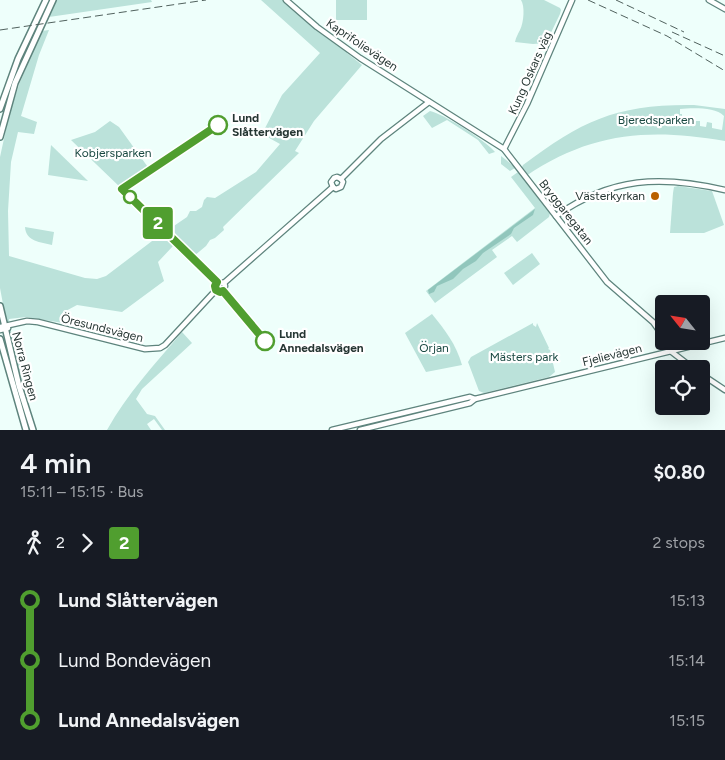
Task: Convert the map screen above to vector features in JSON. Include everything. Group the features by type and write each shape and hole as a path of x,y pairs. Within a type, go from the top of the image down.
{"main road":[{"path":"0,109 18,59 46,0"},
{"path":"0,137 15,83 53,0"},
{"name":"Kaprifolievägen","path":"286,0 341,45 429,102"},
{"path":"709,0 725,9"},
{"name":"Kung Oskars väg","path":"504,148 527,104 571,2"},
{"name":"Bryggaregatan","path":"429,102 504,148 607,282 654,322 664,346 669,351"},
{"name":"Öresundsvägen","path":"341,179 381,139 429,102"},
{"name":"Öresundsvägen","path":"333,187 331,182 334,178 341,179"},
{"name":"Öresundsvägen","path":"333,187 336,189 341,187 343,182 341,179"},
{"path":"556,216 595,193 632,183 676,182 725,190"},
{"name":"Öresundsvägen","path":"2,328 18,322 38,322 137,347 154,349 165,345 216,290 217,282 224,283 333,187"},
{"name":"Norra Ringen","path":"0,306 2,328 33,430"},
{"name":"Fjelievägen","path":"710,341 725,338"},
{"name":"Norra Ringen","path":"0,339 26,430"},
{"name":"Fjelievägen","path":"360,430 468,404 474,399 673,350"},
{"path":"669,351 681,360"},
{"path":"710,380 725,390"},
{"name":"Fjelievägen","path":"332,430 470,397 474,399"}],"green space":[{"path":"57,0 151,0 152,2 49,17"},
{"path":"261,0 286,0 349,50 347,53 362,65 314,121 295,151 299,153 223,227 224,230 210,240 206,246 188,261 173,246 158,262 164,281 122,312 77,305 62,313 63,323 26,317 9,319 25,385 23,385 6,320 0,288 0,157 10,111 42,31 49,30 39,55 21,116 37,122 34,134 18,132 11,162 8,211 9,256 85,278 97,279 106,276 160,235 150,224 154,222 165,232 187,217 190,211 196,211 202,207 207,197 215,198 256,172 280,144 262,134 282,95 320,53"},
{"path":"336,0 367,0 367,20 336,20"},
{"path":"521,0 544,0 560,8 560,14 546,43 515,42 523,19"},
{"name":"Bjeredsparken","path":"667,105 694,105 725,109 725,141 671,135 621,137 597,142 574,150 550,161 526,176 521,169 523,165 544,149 583,126 622,112","holes":["680,109 704,109 720,113 724,116 722,130 712,128 712,123 707,122 706,127 700,126 700,121 696,121 695,125 682,123"]},
{"path":"430,111 464,128 491,147 495,152 489,154 478,140 447,120 432,128 423,116"},
{"name":"Kobjersparken","path":"110,121 119,127 150,170 122,189 71,140 95,132"},
{"path":"51,145 88,181 48,175"},
{"path":"501,156 515,168 510,171 501,164"},
{"path":"515,168 550,213 549,217 517,242 512,236 492,250 497,257 435,303 426,291 535,208 511,177 518,172"},
{"path":"674,187 712,191 724,225 704,233 670,233"},
{"path":"535,209 533,215 514,228 511,234 483,253 453,279 437,286 434,292 429,294 428,290"},
{"path":"25,227 54,232 52,245 39,242 28,236"},
{"path":"532,253 540,264 513,285 504,273"},
{"name":"Örjan","path":"432,314 446,332 460,357 462,365 426,372 405,333"},
{"name":"Mästers park","path":"533,323 536,327 537,323 550,350 555,372 549,377 484,393 479,391 468,362 471,357"},
{"path":"182,332 192,343 142,389 136,399 147,414 155,416 165,430 162,430 154,419 147,424 151,430 107,430 132,392"}],"railway":[{"path":"0,30 206,0"},
{"path":"588,0 667,36 725,71"},
{"path":"616,0 684,32"},
{"path":"672,32 725,56"}],"bus line":[{"name":"2","path":"218,125 122,189 217,282 215,285 216,290 223,291 265,341"}],"place":[{"name":"Lund Slåttervägen","path":"218,125"},
{"name":"Västerkyrkan","path":"655,196"},
{"name":"Lund Annedalsvägen","path":"265,341"}]}
